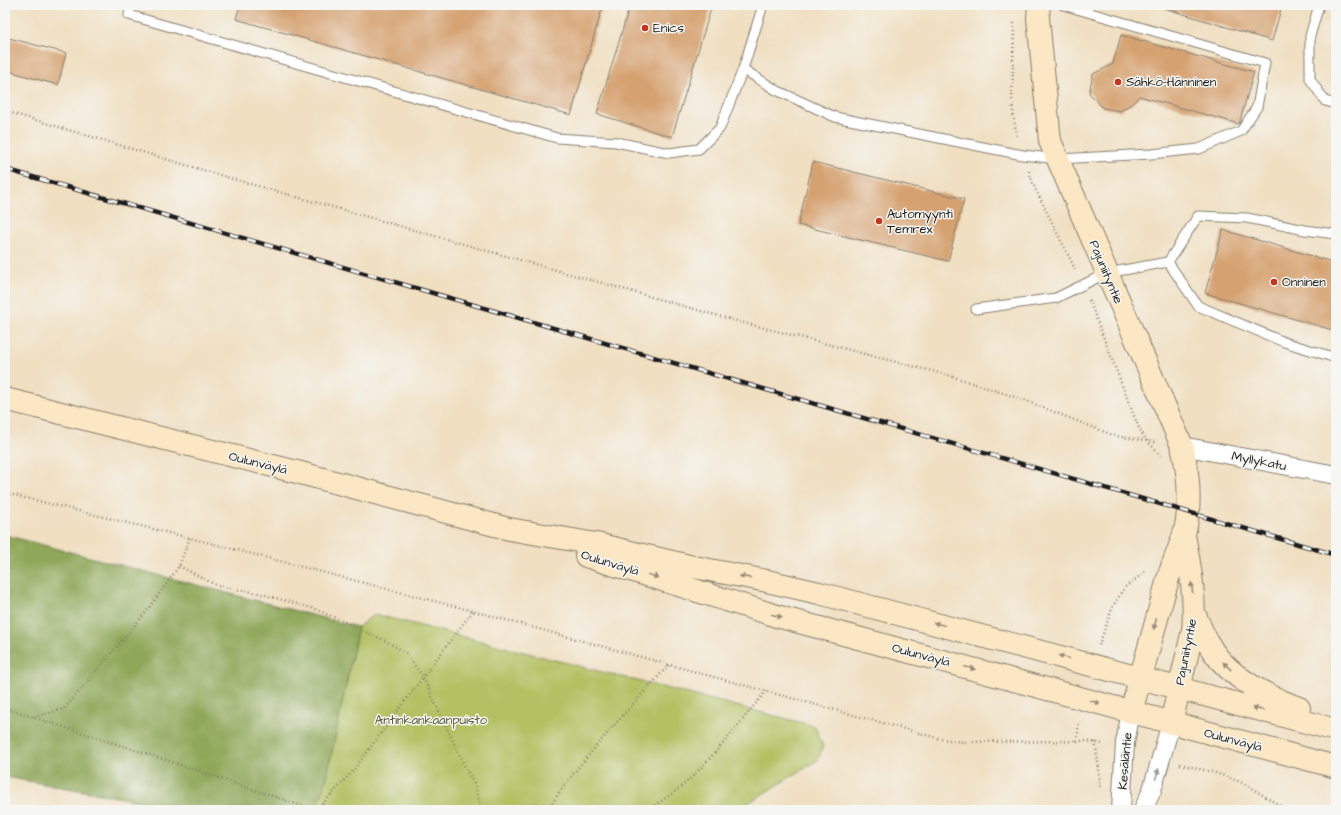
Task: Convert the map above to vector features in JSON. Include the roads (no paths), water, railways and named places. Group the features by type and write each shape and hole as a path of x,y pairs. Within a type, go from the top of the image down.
{"main road":[{"name":"Pajuniityntie","path":"1039,5 1038,18 1050,141 1182,446 1186,463 1188,482 1188,513 1184,534 1167,579 1131,712"},
{"name":"Oulunväylä","path":"5,399 297,472 509,529 596,544 674,563 767,581 819,593 1336,730"},
{"name":"Oulunväylä","path":"509,529 563,549 663,579 780,617 1336,767"},
{"name":"Pajuniityntie","path":"1171,723 1193,630 1194,600 1184,534"},
{"path":"1194,615 1214,652 1224,665 1237,676 1251,686 1268,695 1312,712 1336,719"}],"street":[{"name":"Myllykatu","path":"1182,446 1336,475"},
{"name":"Kesäläntie","path":"1121,810 1124,749 1131,712"},
{"path":"1143,810 1152,790 1162,759 1171,723"}],"lane":[{"path":"131,5 129,15 557,138 616,142 669,153 699,150 720,128 742,69 763,5"},
{"path":"742,69 776,90 835,117 1023,156 1058,159 1151,154 1199,149 1241,131 1257,107 1265,63 1063,5"},
{"path":"1319,5 1310,36 1310,79 1325,101 1336,104"},
{"path":"976,309 1056,298 1107,273 1168,262 1198,216 1247,218 1305,230 1336,234"},
{"path":"1168,262 1198,306 1284,342 1336,358"}],"railway":[{"path":"5,169 1336,555"}],"place":[{"name":"Enics","path":"645,28"},
{"name":"Sähkö-Hänninen","path":"1118,82"},
{"name":"Automyynti Temrex","path":"879,221"},
{"name":"Onninen","path":"1274,282"}],"park label":[{"name":"Antinkankaanpuisto","path":"431,720"}]}
